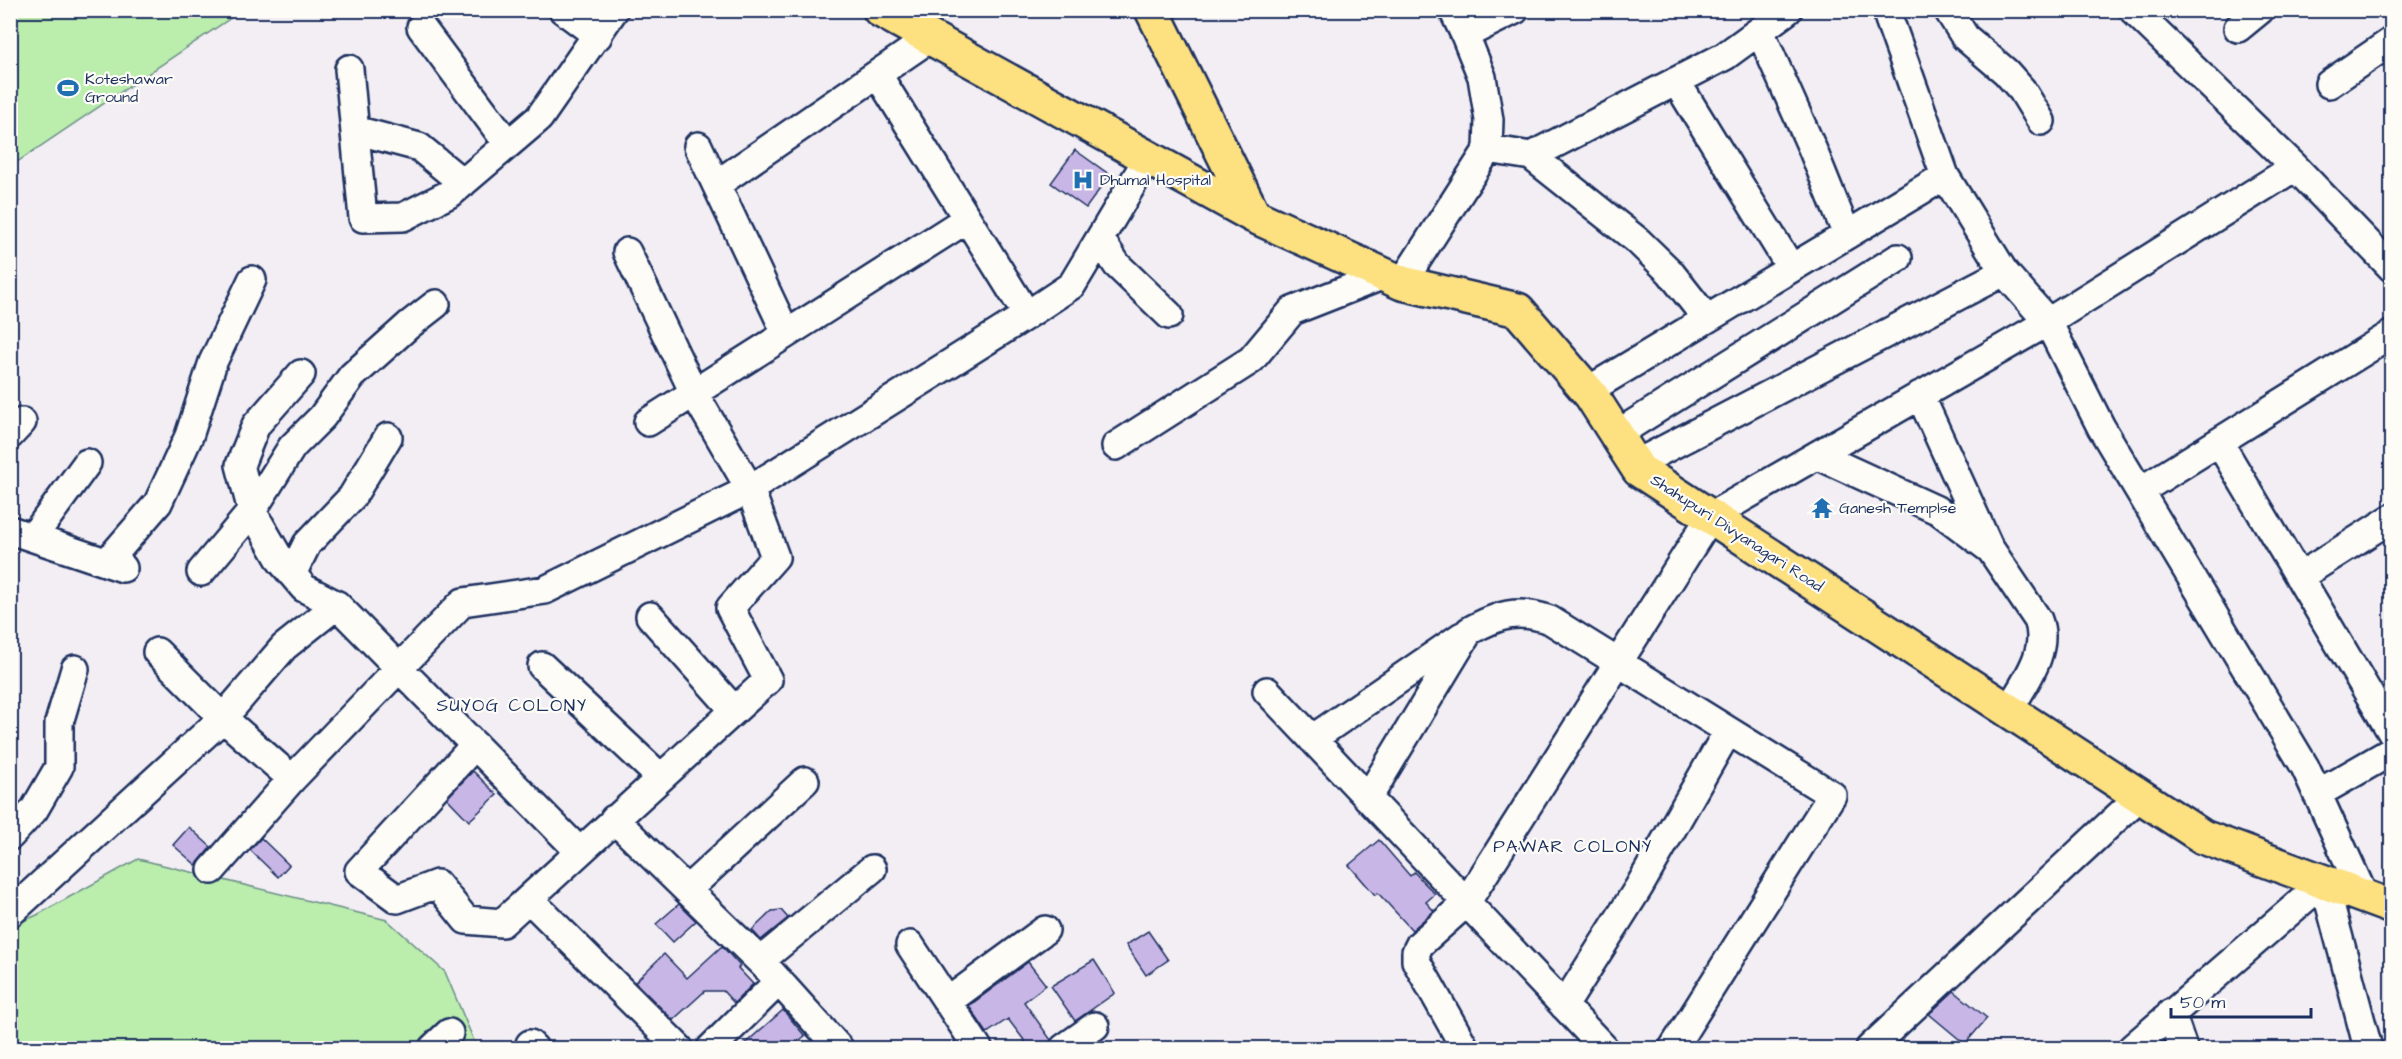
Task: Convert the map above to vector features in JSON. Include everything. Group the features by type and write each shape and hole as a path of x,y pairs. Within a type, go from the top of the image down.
{"main road":[{"name":"Shahupuri Divyanagari Road","path":"880,10 1254,216 1393,279 1518,310 1587,391 1640,470 2203,837 2378,902"},
{"path":"1152,10 1254,216"}],"street":[{"path":"563,10 598,36"},
{"path":"349,69 363,218 403,217 451,193 539,118 615,10"},
{"path":"1116,446 1251,360 1292,311 1393,279 1488,150 1489,120 1482,77 1453,10"},
{"path":"1465,35 1515,10"},
{"path":"1531,156 1725,56 1788,10"},
{"path":"1948,10 1965,36 2006,72 2022,90 2041,121"},
{"path":"2133,10 2295,167 2391,268"},
{"path":"2238,28 2260,10"},
{"path":"1893,13 1945,176 2004,272 2048,322 2101,427 2305,766 2317,794 2378,902"},
{"path":"421,27 508,144"},
{"path":"1760,31 1812,148 1847,235"},
{"path":"717,184 930,38"},
{"path":"2329,84 2391,41"},
{"path":"878,75 1027,315"},
{"path":"1676,81 1791,268"},
{"path":"355,130 419,147 463,183"},
{"path":"698,146 786,333"},
{"path":"1488,150 1531,156 1638,241 1670,272 1707,319"},
{"path":"212,870 292,779 463,602 545,590 750,489 1027,315 1072,285 1148,158"},
{"path":"1465,1048 1416,961 1416,952 1420,944 1466,903 1711,516 2048,322 2295,167"},
{"path":"1587,391 1945,176"},
{"path":"648,422 967,219"},
{"path":"1100,239 1117,265 1169,315"},
{"path":"475,745 359,871 398,899 437,884 466,920 502,923 768,680 730,608 775,557 750,489 693,393 627,252"},
{"path":"1617,434 1898,258"},
{"path":"1636,464 2004,272"},
{"path":"87,463 22,533 116,565 158,503 189,436 213,362 252,280"},
{"path":"201,572 252,511 292,447 322,417 352,376 409,324 436,304"},
{"path":"2140,491 2391,334"},
{"path":"301,374 256,425 240,465 252,511 281,561 304,588 337,604 579,851"},
{"path":"1920,395 1991,550 2038,620 2042,631 2042,646 2009,710"},
{"path":"292,574 307,544 352,497 388,437"},
{"path":"2219,442 2391,733"},
{"path":"1818,455 1939,511 1991,550"},
{"path":"2299,577 2391,518"},
{"path":"10,913 223,718 284,647 337,604"},
{"path":"1312,739 1490,619 1516,613 1533,614 1550,620 1617,664 1833,795 1673,1048"},
{"path":"650,616 734,710"},
{"path":"1368,798 1469,631"},
{"path":"158,652 223,718 292,779"},
{"path":"542,666 660,777"},
{"path":"10,836 34,810 59,767 58,723 75,669"},
{"path":"1267,691 1604,1048"},
{"path":"1564,1006 1639,887 1728,731"},
{"path":"2317,794 2391,751"},
{"path":"687,890 805,782"},
{"path":"1870,1048 2139,795"},
{"path":"614,819 760,961 839,1048"},
{"path":"760,961 872,869"},
{"path":"2132,1048 2324,882 2368,1048"},
{"path":"529,899 679,1048"},
{"path":"947,1002 1045,930"},
{"path":"910,945 978,1048"},
{"path":"711,1048 778,981"},
{"path":"2171,1012 2183,1048"},
{"path":"1064,1048 1095,1026"}],"green space":[{"name":"Koteshawar Ground","path":"11,10 241,10 241,11 11,166"},
{"path":"138,859 387,920 445,972 477,1048 11,1048 10,927 37,915"}],"building":[{"path":"1075,150 1110,175 1086,208 1051,183"},
{"path":"473,771 497,795 469,821 447,798"},
{"path":"189,827 211,847 196,865 173,845"},
{"path":"261,838 289,865 278,877 250,850"},
{"path":"1379,840 1410,876 1414,872 1435,894 1426,902 1434,911 1412,930 1378,893 1375,895 1349,865"},
{"path":"679,904 696,921 673,942 656,924"},
{"path":"781,910 788,918 761,940 752,930 772,911"},
{"path":"1148,931 1168,960 1146,975 1126,945"},
{"path":"722,946 753,984 734,1003 723,991 705,991 673,1020 635,982 664,954 687,978"},
{"path":"1094,960 1115,993 1075,1021 1051,986"},
{"path":"1028,962 1046,985 1024,1002 1051,1040 1048,1048 1030,1048 1008,1019 987,1033 969,1006"},
{"path":"1954,991 1987,1018 1965,1044 1929,1014"},
{"path":"783,1010 805,1036 789,1048 740,1048"}],"place":[{"name":"Koteshawar Ground","path":"68,88"},
{"name":"Dhumal Hospital","path":"1083,180"},
{"name":"Ganesh Templse","path":"1822,508"}],"district":[{"name":"SUYOG COLONY","path":"512,705"},
{"name":"PAWAR COLONY","path":"1573,846"}]}
